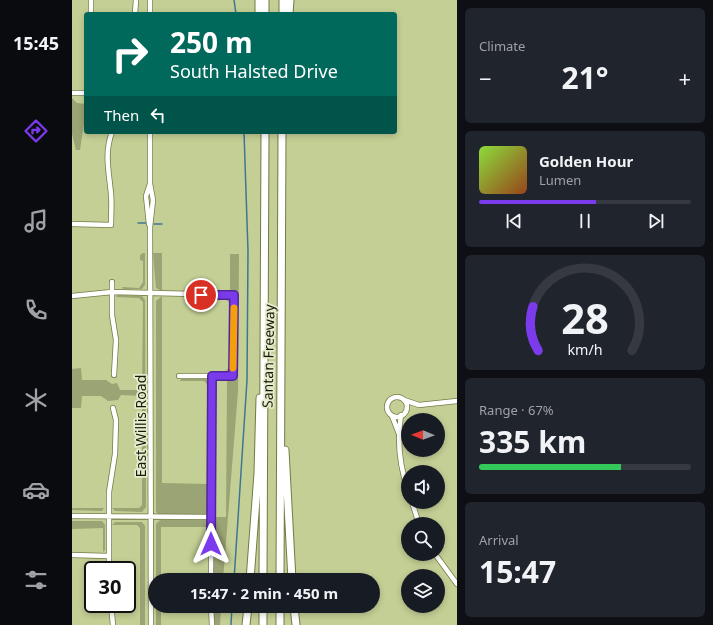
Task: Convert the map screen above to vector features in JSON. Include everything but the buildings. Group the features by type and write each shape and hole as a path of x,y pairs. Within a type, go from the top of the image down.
{"highway":[{"path":"259,0 259,12"},
{"path":"265,0 265,12"},
{"path":"283,0 283,12"},
{"path":"289,12 290,0"},
{"name":"Santan Freeway","path":"263,573 265,134"},
{"name":"Santan Freeway","path":"280,573 283,135"},
{"path":"251,573 258,473 260,397 265,375"},
{"path":"281,429 285,452 292,573"},
{"path":"246,625 247,613"},
{"path":"263,613 263,625"},
{"path":"280,613 280,625"},
{"path":"295,613 296,625"}],"street":[{"path":"91,0 91,12"},
{"path":"135,12 136,0"},
{"path":"150,0 150,12"},
{"path":"72,93 84,93"},
{"path":"72,224 111,225 111,195 107,146 111,134"},
{"name":"East Willis Road","path":"150,134 150,184 146,196 150,227 151,293 151,625"},
{"path":"112,282 112,315 116,340 114,375"},
{"path":"72,296 112,292 234,295 233,376 179,376"},
{"path":"211,573 212,376"},
{"path":"399,434 387,408 388,402 396,397 418,405"},
{"path":"402,399 406,404 406,411 418,405 457,401"},
{"path":"108,561 109,492 115,454 116,420 113,408"},
{"path":"392,416 401,415"},
{"path":"401,421 399,434 402,465"},
{"path":"72,516 211,517"},
{"path":"72,555 108,556"},
{"path":"440,561 457,584"},
{"path":"112,613 113,625"},
{"path":"212,613 212,625"}],"green space":[{"path":"72,98 77,103 84,104 84,124 80,150 76,150 72,134"},
{"path":"145,253 145,285 142,289 123,289 122,287 139,288 143,282 143,261 140,260 140,255"},
{"path":"153,253 162,253 162,291 156,288"},
{"path":"230,254 239,254 238,391 224,573 214,573 214,517 226,517 227,379 232,380 237,373 238,296 234,292 230,292"},
{"path":"118,295 142,296 145,300 146,507 142,512 115,511 112,508 139,508 142,505 142,396 121,395 118,400 108,401 101,396 82,396 81,408 72,408 72,369 81,368 82,380 106,380 112,384 117,383 120,390 142,390 143,302 139,298 116,297"},
{"path":"162,296 162,483 207,484 207,469 209,470 208,513 206,515 160,515 156,512 156,301"},
{"path":"216,298 230,298 232,300 231,370 228,374 217,374 215,372 224,372 229,368 230,303 226,300 215,300"},
{"path":"181,379 207,379 209,381 209,395 207,396 207,384 204,381 180,381"},
{"path":"72,508 104,508 102,511 72,510"},
{"path":"160,520 206,520 209,524 208,540 206,542 206,527 161,527 161,573 156,573 156,524"},
{"path":"72,521 102,521 105,525 105,550 103,552 103,528 72,529"},
{"path":"115,522 142,522 145,526 145,625 140,625 140,528 137,525 112,525"},
{"path":"156,613 161,613 161,625 156,625"},
{"path":"214,613 221,613 220,625 214,625"}],"waterway":[{"path":"234,0 236,12"},
{"path":"234,573 247,380 248,251 244,134"},
{"path":"138,223 146,223"},
{"path":"154,224 162,224"},
{"path":"139,393 144,393"},
{"path":"231,625 232,613"}],"slow traffic":[{"path":"233,368 234,308"}],"route":[{"path":"201,295 234,295 233,376 212,376 211,544"}]}
